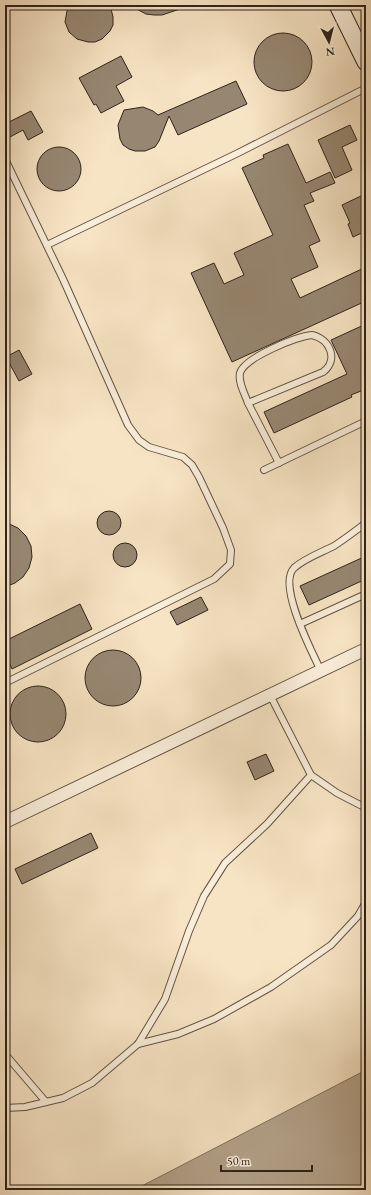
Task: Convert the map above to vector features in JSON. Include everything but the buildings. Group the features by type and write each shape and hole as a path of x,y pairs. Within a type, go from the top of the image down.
{"street":[{"path":"338,5 366,62"},
{"path":"5,822 366,649"}],"lane":[{"path":"47,245 238,153 366,88"},
{"path":"5,159 47,245 128,425 139,440 149,447 183,458 192,466 199,477 223,528 231,550 230,564 214,579 5,683"},
{"path":"248,403 327,369 332,358 325,340 319,336 305,336 268,351 247,364 240,373 240,379 248,403 279,463"},
{"path":"264,470 366,421"},
{"path":"321,671 297,617 290,591 289,580 292,570 303,561 334,546 366,523"},
{"path":"300,624 366,594"},
{"path":"270,695 311,775 337,793 366,808"},
{"path":"5,1108 25,1107 63,1098 92,1083 138,1044 165,999 189,931 204,896 225,863 267,824 311,775"},
{"path":"138,1044 178,1034 207,1022 271,986 331,944 358,916 366,902"},
{"path":"5,1054 46,1102"}],"shaded area":[{"path":"366,1070 366,1190 134,1190"}]}
